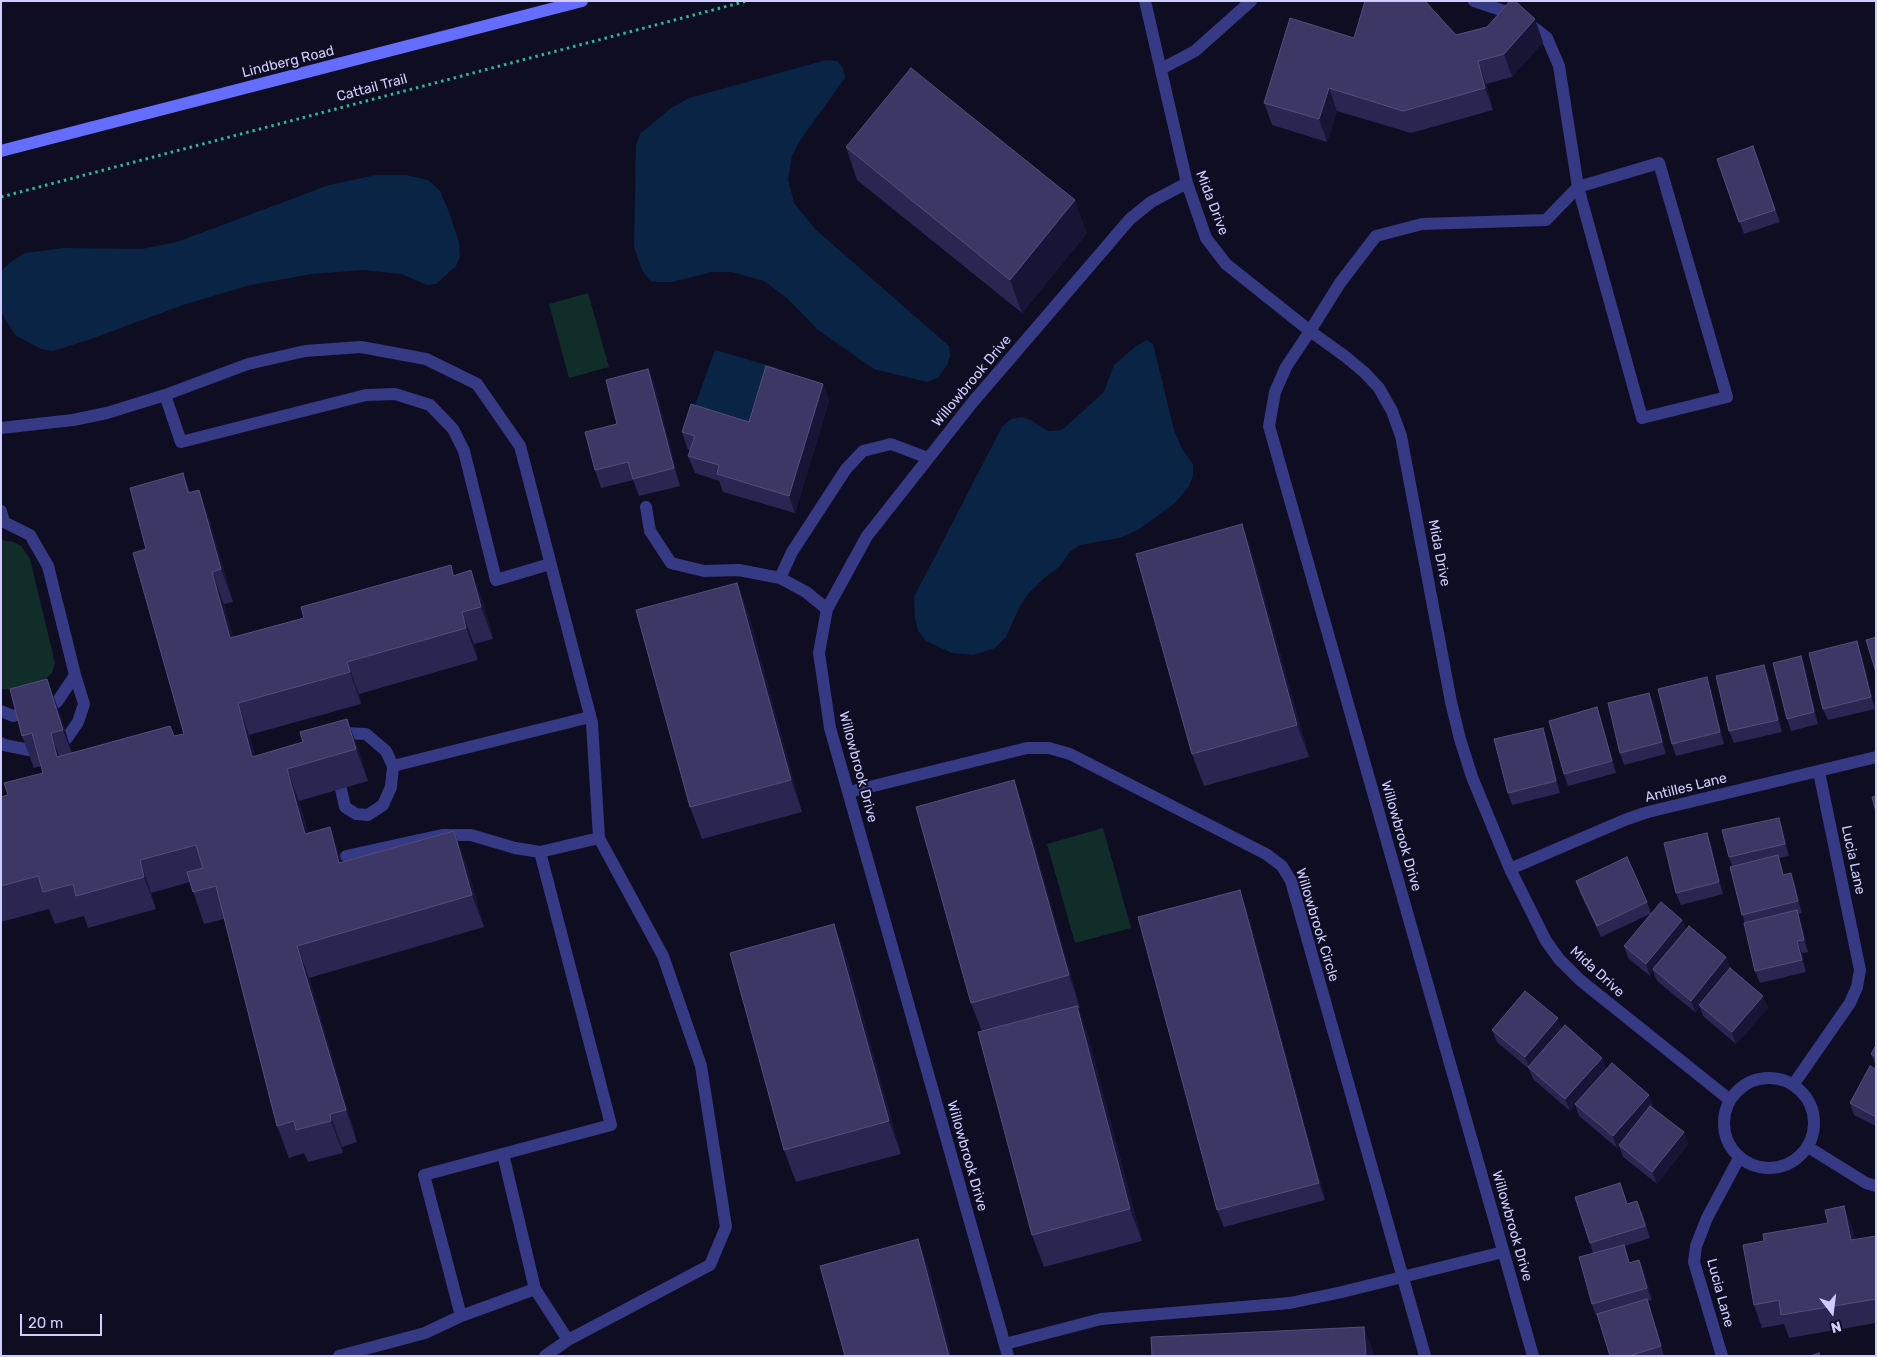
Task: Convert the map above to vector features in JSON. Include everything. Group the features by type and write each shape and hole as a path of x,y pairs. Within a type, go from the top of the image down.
{"main road":[{"name":"Lindberg Road","path":"1,151 582,1"}],"street":[{"name":"Mida Drive","path":"1145,1 1187,183 1206,238 1226,264 1365,373 1379,388 1392,411 1401,436 1451,702 1460,738 1472,777 1510,869 1546,941 1559,959 1580,980 1730,1100"},
{"path":"1161,69 1195,51 1251,1"},
{"path":"1474,1 1519,16 1547,38 1559,66 1578,187 1642,418 1727,397 1659,163 1578,187"},
{"name":"Willowbrook Drive","path":"1007,1350 830,728 819,653 827,609 867,536 928,458 972,402 1130,219 1151,202 1187,183"},
{"name":"Willowbrook Drive","path":"1533,1356 1269,426 1275,392 1286,367 1340,283 1376,236 1422,224 1546,220 1578,187"},
{"path":"1,428 73,420 107,413 165,395 248,364 305,351 362,347 426,359 477,384 520,446 590,717 599,838 663,956 701,1066 726,1227 710,1265 568,1340 545,1356"},
{"path":"165,395 181,442 366,395 395,394 430,405 453,429 464,451 496,580 550,564"},
{"path":"780,578 792,552 846,469 863,451 891,444 928,458"},
{"path":"646,507 650,531 671,563 704,571 740,570 780,578 806,592 827,609"},
{"path":"2,519 30,535 48,566 84,704 78,722 67,738"},
{"path":"1,711 13,716 56,702 75,675"},
{"path":"393,766 590,717"},
{"path":"331,747 344,733 366,734 386,751 393,766 391,787 383,805 368,815 356,814 346,807 341,789"},
{"path":"1,743 29,750"},
{"name":"Willowbrook Circle","path":"849,792 1027,748 1049,748 1070,754 1266,854 1282,866 1291,881 1425,1356"},
{"name":"Antilles Lane","path":"1510,869 1641,814 1876,757"},
{"name":"Lucia Lane","path":"1793,1085 1850,1003 1857,987 1860,970 1819,772"},
{"path":"346,856 442,835 471,835 515,848 540,852 599,838"},
{"path":"461,1316 424,1176 611,1125 540,852"},
{"path":"1766,1078 1780,1079 1793,1085 1804,1094 1811,1106 1814,1120 1813,1134 1808,1147 1797,1159 1776,1168 1768,1169 1752,1166 1739,1158 1730,1148 1724,1131 1725,1112 1730,1100 1739,1089 1751,1081 1766,1078"},
{"path":"1808,1147 1866,1183 1876,1186"},
{"path":"503,1154 535,1289 568,1340"},
{"name":"Lucia Lane","path":"1722,1356 1694,1262 1696,1246 1707,1218 1739,1158"},
{"path":"1007,1350 1101,1319 1290,1303 1504,1252"},
{"path":"339,1356 425,1333 461,1316 535,1289"}],"path":[{"name":"Cattail Trail","path":"1,197 748,1"}],"green space":[{"path":"588,293 609,367 569,378 549,304"},
{"path":"1,540 14,542 21,546 30,559 55,663 52,673 46,678 38,683 14,690 1,689"},
{"path":"1103,828 1131,928 1075,943 1047,844"}],"water":[{"path":"826,60 837,61 843,68 845,78 801,139 792,156 788,179 794,203 815,229 949,346 950,356 947,365 938,378 927,382 874,369 818,330 787,298 764,281 732,272 712,272 672,282 650,281 642,270 634,247 636,145 640,134 671,108 689,98"},
{"path":"376,175 406,175 428,180 440,191 459,242 460,256 456,266 436,284 427,285 401,274 364,270 312,274 250,285 183,305 53,351 41,349 15,335 1,312 1,271 25,253 64,248 142,249 177,242 329,185"},
{"path":"1147,340 1153,344 1174,430 1182,449 1193,464 1193,476 1189,486 1175,503 1138,530 1119,538 1080,545 1070,552 1059,567 1028,594 1019,608 1006,637 995,648 973,655 952,653 926,641 918,631 914,597 1002,427 1011,419 1022,417 1031,420 1048,431 1062,430 1104,392 1114,365 1136,346"},
{"path":"715,350 777,368 756,439 690,419"}],"building":[{"path":"1365,1 1425,1 1456,35 1487,27 1510,1 1515,1 1535,19 1504,54 1478,61 1485,88 1403,111 1329,88 1319,119 1264,103 1290,18 1354,38"},
{"path":"911,68 1075,200 1010,280 846,147"},
{"path":"1753,146 1775,210 1739,222 1717,159"},
{"path":"766,366 823,384 789,496 717,474 719,465 688,456 695,436 682,432 691,404 749,422"},
{"path":"648,369 674,468 633,479 628,462 595,470 585,432 617,424 606,380"},
{"path":"183,473 188,493 199,490 221,569 212,572 230,638 304,618 301,607 451,565 453,576 471,570 481,607 462,612 466,628 347,662 350,672 238,703 252,757 303,742 300,732 347,719 356,749 287,769 305,834 330,827 339,863 454,831 472,895 297,946 346,1110 330,1114 331,1121 296,1130 294,1121 277,1126 216,886 193,892 187,872 203,868 196,845 140,860 144,877 76,896 73,884 43,892 38,876 1,886 1,797 8,795 4,783 43,773 32,733 22,736 10,689 47,679 63,730 51,733 57,757 170,726 174,736 184,734 133,553 146,549 130,488"},
{"path":"1242,524 1297,725 1192,754 1136,554"},
{"path":"737,583 791,780 690,807 636,610"},
{"path":"1876,637 1876,672 1866,640"},
{"path":"1857,641 1871,697 1823,709 1809,653"},
{"path":"1801,656 1814,712 1787,719 1773,663"},
{"path":"1764,665 1778,720 1729,731 1716,676"},
{"path":"1707,677 1720,732 1672,744 1658,689"},
{"path":"1649,693 1662,742 1620,753 1608,703"},
{"path":"1597,707 1612,761 1564,774 1549,721"},
{"path":"1543,728 1556,781 1508,793 1494,739"},
{"path":"1014,780 1069,975 971,1003 916,807"},
{"path":"1876,796 1876,812 1872,797"},
{"path":"1779,818 1785,844 1729,857 1722,830"},
{"path":"1707,833 1719,882 1676,893 1664,843"},
{"path":"1778,855 1783,875 1791,873 1798,901 1742,915 1730,867"},
{"path":"1627,857 1647,902 1597,926 1576,881"},
{"path":"1240,890 1319,1183 1217,1210 1138,917"},
{"path":"1661,902 1682,920 1646,964 1624,946"},
{"path":"1797,910 1804,940 1797,941 1802,960 1755,971 1744,923"},
{"path":"834,924 889,1121 784,1150 730,953"},
{"path":"1689,926 1726,957 1691,1001 1653,969"},
{"path":"1730,968 1763,996 1732,1032 1699,1005"},
{"path":"1525,991 1558,1018 1525,1057 1492,1030"},
{"path":"1077,1006 1130,1209 1032,1235 978,1032"},
{"path":"1565,1025 1602,1058 1565,1099 1528,1067"},
{"path":"1876,1045 1876,1057 1871,1054"},
{"path":"1612,1063 1649,1095 1613,1136 1575,1104"},
{"path":"1870,1066 1876,1069 1876,1117 1850,1103"},
{"path":"1650,1106 1684,1132 1652,1172 1619,1145"},
{"path":"1620,1183 1627,1204 1637,1201 1645,1226 1590,1243 1575,1197"},
{"path":"1844,1206 1851,1240 1876,1236 1876,1299 1781,1315 1779,1300 1754,1305 1743,1245 1764,1241 1763,1234 1828,1223 1825,1210"},
{"path":"918,1239 949,1356 845,1356 820,1266"},
{"path":"1624,1245 1629,1263 1639,1260 1647,1288 1592,1304 1579,1257"},
{"path":"1647,1299 1661,1346 1629,1356 1610,1356 1597,1314"},
{"path":"1364,1327 1366,1356 1152,1356 1151,1337"}]}
